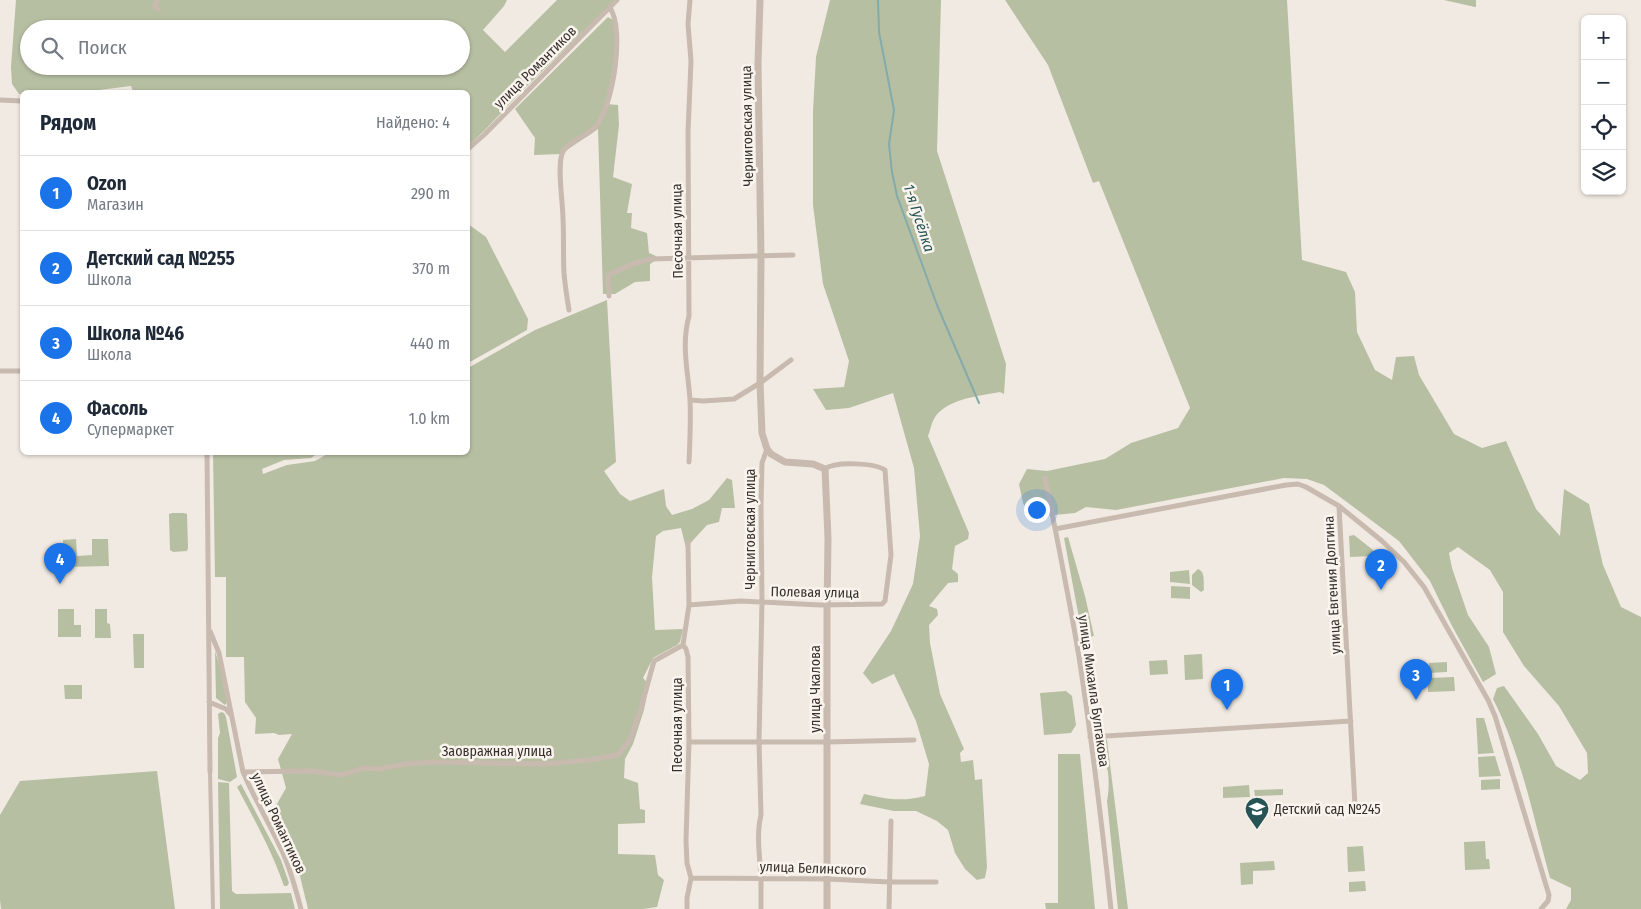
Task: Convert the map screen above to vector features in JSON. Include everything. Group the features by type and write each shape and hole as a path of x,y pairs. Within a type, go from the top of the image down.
{"street":[{"path":"157,0 155,6 158,9"},
{"name":"улица Романтиков","path":"470,147 618,0"},
{"name":"Песочная улица","path":"689,462 690,400 686,373 685,333 689,316 688,132 690,61 688,24 690,0"},
{"name":"Черниговская улица","path":"760,0 758,64 761,256 760,383 762,433 767,449 762,462 761,487 762,602 759,741 762,815 760,823 759,867 761,909"},
{"path":"569,310 564,272 562,155 566,148 596,127 605,111 612,92 616,58 616,27 615,14 610,8"},
{"path":"0,100 20,101"},
{"path":"609,296 608,276 632,264 651,259 793,255"},
{"path":"690,400 734,399 791,360"},
{"path":"0,371 20,371"},
{"path":"767,449 771,454 785,462 814,464 826,469"},
{"name":"улица Романтиков","path":"207,455 210,772"},
{"name":"Полевая улица","path":"688,606 741,601 882,604 885,601 891,555 885,470 881,467 855,464 830,465 826,469"},
{"name":"улица Чкалова","path":"826,469 828,538 827,909"},
{"name":"улица Михаила Булгакова","path":"1045,478 1076,641 1099,797 1111,909"},
{"name":"улица Евгения Долгина","path":"1055,529 1298,484 1306,486 1339,506 1355,806"},
{"path":"1339,506 1382,541 1404,562 1424,587 1488,700 1495,716 1548,896 1548,902 1541,909"},
{"name":"Песочная улица","path":"688,543 688,606 683,645 688,657 689,742 686,841 690,878 687,898 688,909"},
{"name":"улица Романтиков","path":"209,630 219,653 243,772 283,852 301,909"},
{"name":"Заовражная улица","path":"243,772 311,771 342,775 363,768 379,769 405,764 433,762 544,764 590,760 618,755 630,740 654,661 683,645"},
{"path":"209,702 226,709 231,717"},
{"path":"1090,737 1351,721"},
{"path":"689,742 914,740"},
{"path":"210,772 213,909"},
{"path":"889,909 891,821"},
{"name":"улица Белинского","path":"690,878 936,882"}],"green space":[{"path":"16,0 507,0 483,30 505,52 557,0 615,0 470,144 470,90 132,90 131,86 99,90 20,90 19,94 12,84 11,67"},
{"path":"830,0 941,0 937,151 1006,364 1004,394 1000,392 972,397 953,403 938,414 933,421 928,436 969,533 968,539 955,546 952,569 958,574 958,582 948,583 929,606 937,609 938,615 929,625 930,643 940,694 964,749 960,753 961,762 973,760 975,780 982,779 987,867 985,878 977,880 965,869 955,853 948,830 937,821 916,811 894,811 860,804 864,794 894,799 925,796 929,764 916,721 894,674 872,684 863,673 891,631 913,584 920,536 914,468 893,393 849,408 826,410 813,389 844,387 849,361 823,284 813,205 813,111 816,57"},
{"path":"1005,0 1287,0 1302,260 1346,272 1355,292 1357,332 1375,370 1392,380 1396,357 1414,356 1419,375 1454,434 1482,448 1506,441 1536,509 1560,536 1564,489 1589,504 1603,565 1621,607 1641,617 1641,909 1566,909 1571,900 1571,888 1550,878 1519,764 1493,699 1497,688 1504,686 1538,734 1556,766 1580,780 1588,773 1587,753 1559,706 1524,666 1503,632 1503,592 1490,570 1458,547 1449,553 1452,568 1468,615 1489,647 1496,674 1483,682 1430,581 1399,541 1324,485 1307,479 1284,478 1116,510 1086,507 1075,513 1044,516 1027,510 1023,503 1019,484 1027,469 1047,471 1105,459 1131,443 1178,428 1190,408 1099,181 1093,183 1048,65"},
{"path":"1444,0 1476,0 1476,7 1475,7"},
{"path":"608,17 613,20 616,41 606,104 618,105 619,125 613,177 632,184 627,213 632,213 631,228 647,233 649,253 656,256 656,260 650,264 650,281 635,282 615,294 603,294 598,129 561,154 534,155 535,138 515,109"},
{"path":"470,225 486,237 528,319 527,330 470,362"},
{"path":"607,300 616,462 604,471 620,494 630,501 664,489 666,506 672,515 692,509 709,500 727,478 732,480 735,508 722,508 719,522 707,525 686,548 681,528 663,531 656,536 652,577 655,630 683,629 680,642 653,658 643,678 649,685 644,710 633,744 625,759 624,778 638,783 640,809 645,810 645,823 618,824 618,854 655,855 658,875 664,880 657,907 643,909 308,909 298,868 271,818 286,788 278,759 292,734 255,734 256,718 245,702 244,657 226,657 226,577 215,577 213,455 315,455 311,458 284,460 262,469 263,474 287,465 315,461 326,455 470,455 470,367 535,330"},
{"path":"169,514 187,514 187,551 173,552 170,550"},
{"path":"1354,535 1373,550 1374,556 1350,557 1349,536"},
{"path":"1068,537 1094,636 1083,639 1064,538"},
{"path":"76,539 77,556 92,555 92,539 108,539 109,566 64,567 63,540"},
{"path":"1198,569 1201,570 1204,578 1204,590 1201,592 1192,585 1192,575"},
{"path":"1189,570 1190,584 1170,582 1170,572"},
{"path":"1171,586 1190,587 1190,599 1171,598"},
{"path":"58,609 74,609 74,625 81,625 81,637 58,637"},
{"path":"95,609 107,609 107,623 110,624 111,638 95,638"},
{"path":"133,634 144,634 144,668 134,668"},
{"path":"215,651 228,701 225,705 216,698"},
{"path":"1202,654 1203,679 1185,680 1184,655"},
{"path":"1167,660 1168,674 1150,675 1149,661"},
{"path":"1447,662 1447,672 1429,673 1429,663"},
{"path":"1454,677 1455,691 1428,692 1428,678"},
{"path":"64,685 82,685 82,699 65,699"},
{"path":"1066,691 1072,696 1076,725 1071,733 1044,735 1040,693"},
{"path":"221,712 226,717 237,777 230,782 218,779 218,738 220,733 218,714"},
{"path":"1476,718 1484,718 1494,753 1478,754"},
{"path":"1105,738 1107,740 1128,909 1118,909 1107,801 1108,772 1101,748 1098,746 1100,739"},
{"path":"1058,754 1080,754 1095,909 1046,909 1045,903 1058,903"},
{"path":"1495,756 1501,776 1479,777 1478,757"},
{"path":"157,771 175,909 1,909 0,815 20,781"},
{"path":"1500,779 1500,789 1481,790 1481,780"},
{"path":"218,782 229,783 232,891 236,894 291,893 295,909 220,909"},
{"path":"241,784 281,860 289,883 287,886 284,886 268,848 237,787"},
{"path":"1249,785 1250,797 1223,798 1223,787"},
{"path":"1283,789 1283,795 1255,796 1254,790"},
{"path":"1485,841 1486,859 1489,859 1490,869 1465,870 1464,842"},
{"path":"1363,846 1365,871 1348,872 1347,847"},
{"path":"1274,861 1275,870 1253,871 1253,884 1241,885 1240,863"},
{"path":"1365,881 1366,891 1349,892 1349,882"}],"waterway":[{"name":"1-я Гусёлка","path":"878,0 879,32 894,110 889,144 897,196 937,305 979,403"}],"place":[{"name":"Фасоль","path":"60,584"},
{"name":"Детский сад №255","path":"1381,590"},
{"name":"Школа №46","path":"1416,700"},
{"name":"Ozon","path":"1227,710"},
{"name":"Детский сад №245","path":"1257,830"}]}
